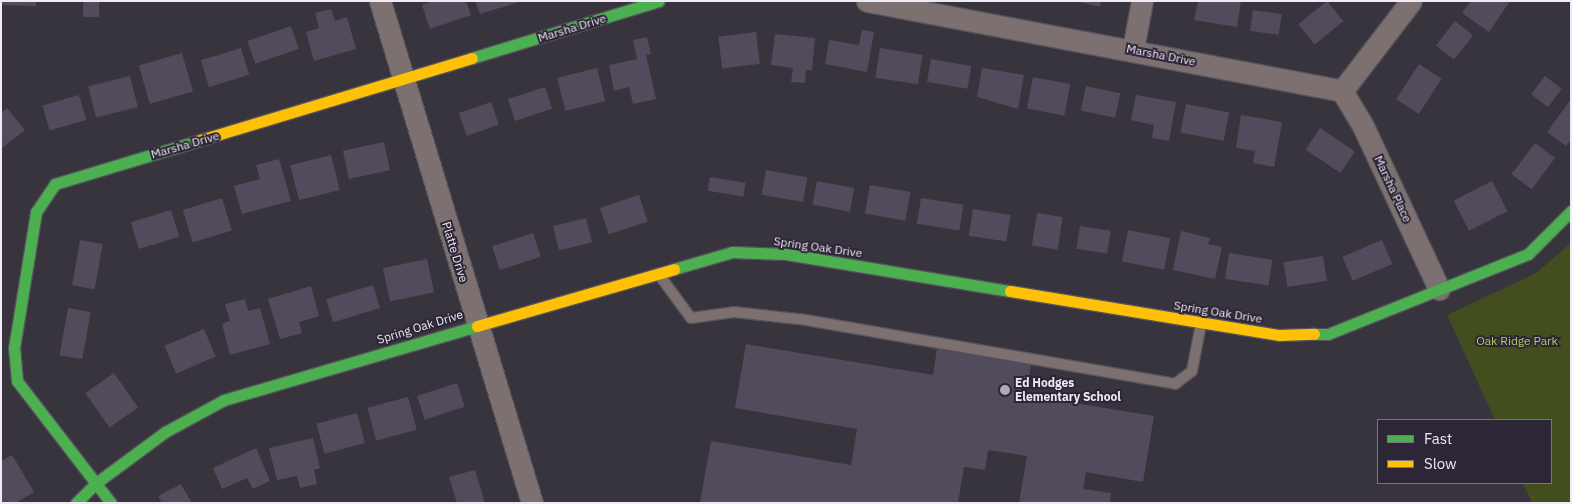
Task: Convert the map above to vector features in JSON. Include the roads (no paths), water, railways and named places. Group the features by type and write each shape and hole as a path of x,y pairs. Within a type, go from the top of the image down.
{"street":[{"name":"Platte Drive","path":"380,1 532,503"},
{"name":"Marsha Drive","path":"111,503 17,380 14,348 36,212 55,184 404,80 658,1"},
{"name":"Marsha Drive","path":"867,1 1133,49 1342,92"},
{"path":"1133,49 1142,1"},
{"path":"1342,92 1411,1"},
{"name":"Marsha Place","path":"1342,92 1363,126 1440,289"},
{"name":"Spring Oak Drive","path":"76,503 96,483 165,432 224,400 477,324 732,252 786,254 1279,335 1328,334 1528,254 1571,211"}],"lane":[{"path":"658,273 691,318 734,312 806,320 1175,384 1192,372 1202,323"}],"place":[{"name":"Ed Hodges Elementary School","path":"1005,390"}],"park label":[{"name":"Oak Ridge Park","path":"1517,341"}]}
